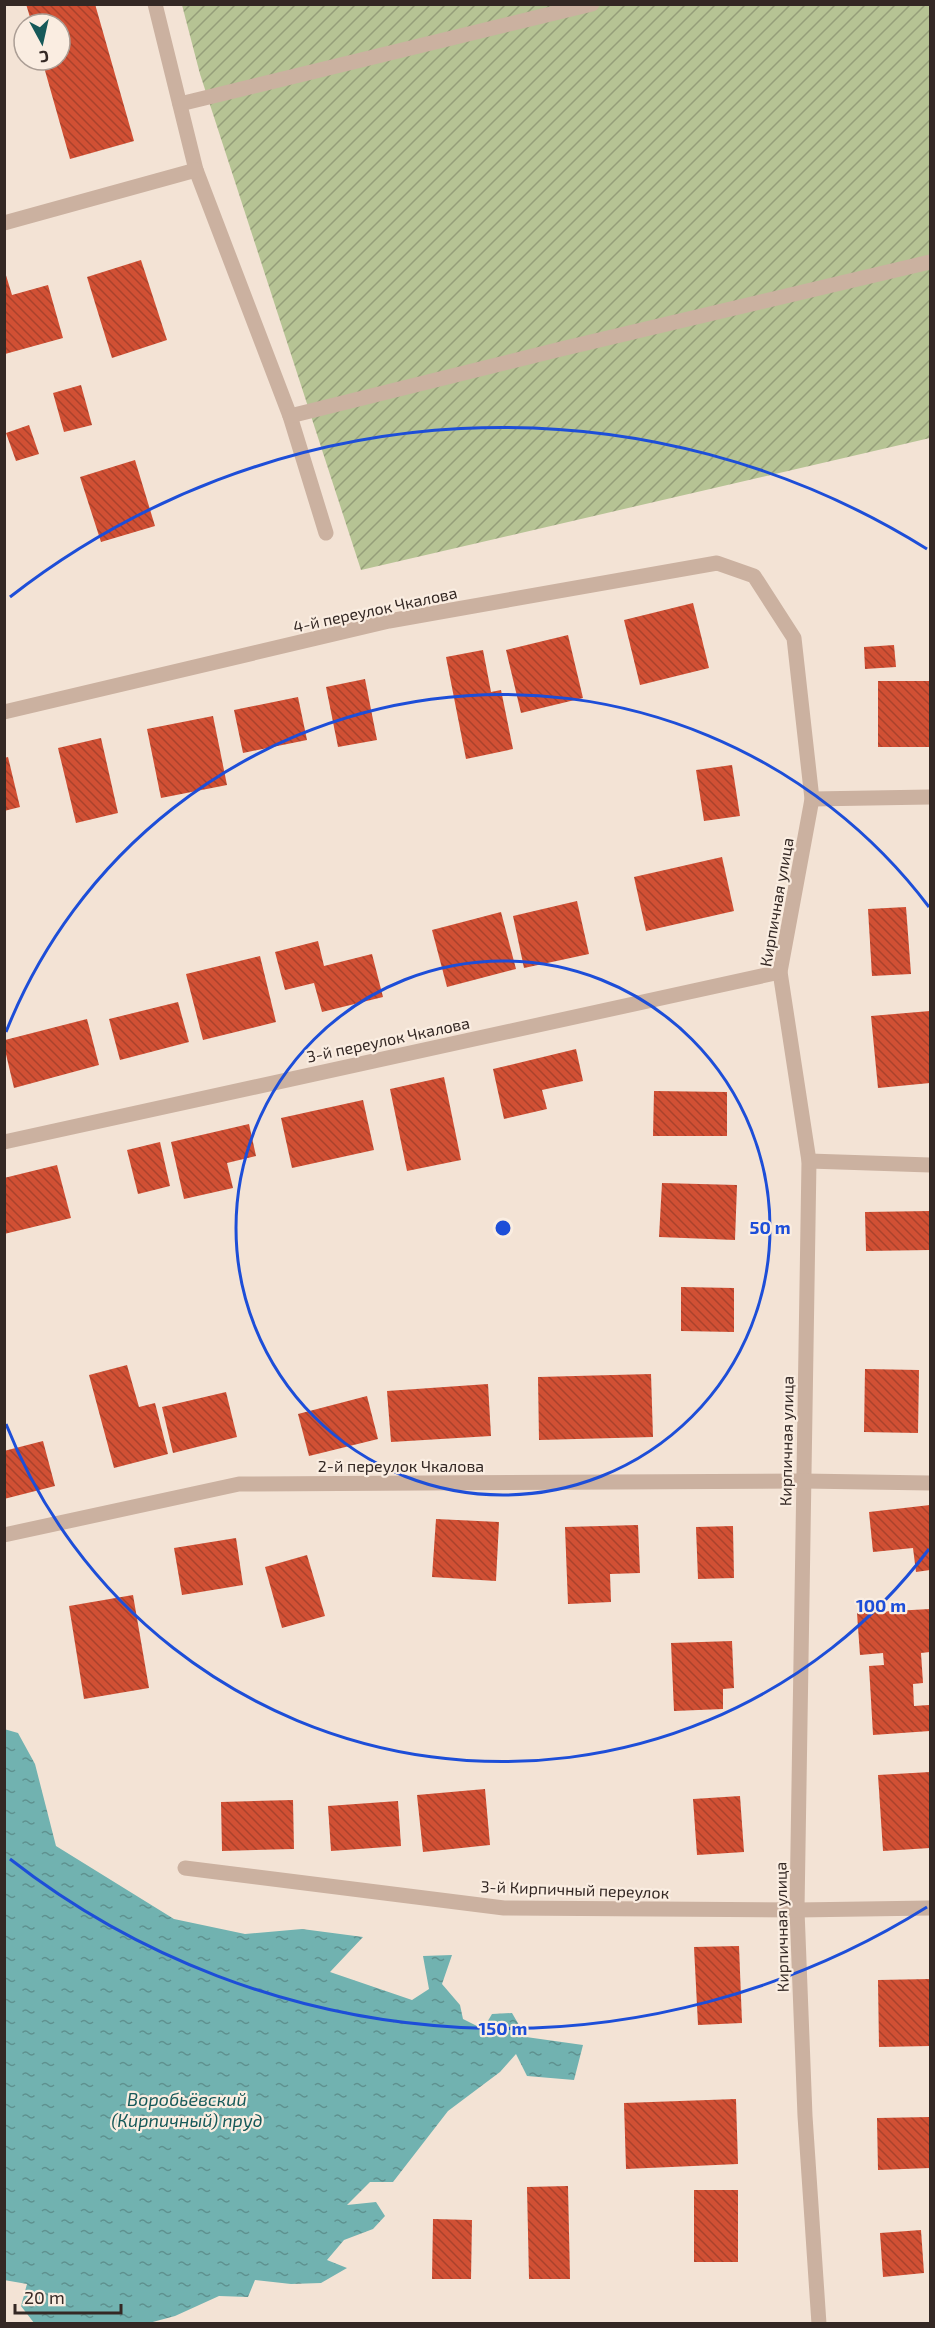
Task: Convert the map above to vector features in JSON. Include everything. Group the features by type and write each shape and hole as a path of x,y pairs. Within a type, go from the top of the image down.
{"street":[{"path":"155,4 196,170 290,416 326,533"},
{"path":"180,104 592,4"},
{"path":"4,223 196,170"},
{"path":"290,416 930,262"},
{"name":"4-й переулок Чкалова","path":"4,712 389,621 717,563 754,576"},
{"name":"Кирпичная улица","path":"754,576 794,638 812,799 780,972 809,1161 797,1910 805,2116 819,2324"},
{"path":"812,799 930,797"},
{"name":"3-й переулок Чкалова","path":"4,1142 780,972"},
{"path":"809,1161 930,1165"},
{"name":"2-й переулок Чкалова","path":"4,1535 239,1484 803,1481 930,1483"},
{"name":"3-й Кирпичный переулок","path":"186,1868 504,1908 797,1910 930,1908"}],"green space":[{"path":"182,5 930,5 930,438 361,570 200,74"}],"water":[{"name":"Воробьёвский (Кирпичный) пруд","path":"4,1729 18,1733 35,1764 56,1846 174,1919 245,1934 302,1929 363,1937 330,1972 412,2000 429,1989 423,1956 452,1955 442,1984 460,2005 463,2019 483,2029 492,2014 512,2013 526,2037 583,2045 574,2080 527,2076 516,2054 500,2072 448,2111 393,2182 370,2182 347,2205 376,2202 385,2216 373,2229 344,2240 327,2260 347,2268 321,2283 291,2284 255,2280 248,2297 219,2296 175,2316 149,2323 34,2323 21,2306 27,2284 4,2280"}],"building":[{"path":"26,4 95,4 134,141 70,159 45,72 72,72 72,12 28,12"},
{"path":"141,260 167,340 112,358 87,277"},
{"path":"5,272 12,295 48,285 63,338 5,354"},
{"path":"81,385 92,425 64,432 53,393"},
{"path":"29,425 39,454 16,461 6,433"},
{"path":"135,460 155,526 101,542 80,477"},
{"path":"693,603 709,668 640,685 624,620"},
{"path":"568,635 583,698 521,713 506,650"},
{"path":"894,645 896,667 865,669 864,647"},
{"path":"483,650 491,692 501,690 513,749 466,759 446,657"},
{"path":"365,679 377,740 338,747 326,687"},
{"path":"878,681 930,681 930,747 878,747"},
{"path":"298,697 307,740 243,753 234,710"},
{"path":"213,716 227,785 161,798 147,729"},
{"path":"101,738 118,813 76,823 58,748"},
{"path":"8,757 20,807 4,811 4,758"},
{"path":"732,765 740,816 704,821 696,770"},
{"path":"722,857 734,911 646,931 634,877"},
{"path":"577,901 589,954 524,968 513,916"},
{"path":"906,907 911,974 872,976 868,909"},
{"path":"501,912 516,969 447,987 432,930"},
{"path":"318,941 324,966 372,954 383,997 322,1012 314,983 285,990 275,952"},
{"path":"260,956 276,1022 203,1040 186,974"},
{"path":"178,1002 189,1042 120,1060 109,1019"},
{"path":"930,1011 930,1083 878,1088 871,1016"},
{"path":"87,1019 99,1065 14,1088 5,1050 5,1040"},
{"path":"576,1049 583,1081 542,1090 547,1109 504,1119 493,1069"},
{"path":"444,1077 461,1160 407,1171 390,1089"},
{"path":"654,1091 727,1092 727,1136 653,1136"},
{"path":"363,1100 374,1150 292,1168 281,1118"},
{"path":"249,1124 256,1156 227,1163 233,1188 184,1199 171,1142"},
{"path":"160,1142 170,1186 138,1194 127,1150"},
{"path":"57,1165 71,1218 4,1234 4,1178"},
{"path":"662,1183 737,1185 735,1240 659,1237"},
{"path":"930,1211 930,1250 866,1251 865,1212"},
{"path":"681,1287 734,1288 734,1332 681,1331"},
{"path":"127,1365 139,1407 155,1403 168,1454 114,1468 89,1375"},
{"path":"865,1369 919,1370 918,1433 864,1432"},
{"path":"651,1374 653,1437 539,1440 538,1377"},
{"path":"488,1384 491,1436 391,1442 387,1391"},
{"path":"226,1392 237,1437 173,1453 162,1407"},
{"path":"367,1396 378,1439 309,1456 298,1414"},
{"path":"43,1441 55,1486 4,1499 4,1451"},
{"path":"930,1505 930,1570 916,1572 913,1548 873,1552 869,1512"},
{"path":"436,1519 499,1522 496,1581 432,1577"},
{"path":"638,1525 640,1573 610,1574 611,1602 568,1604 565,1527"},
{"path":"733,1526 734,1578 698,1579 696,1527"},
{"path":"236,1538 243,1585 182,1595 174,1548"},
{"path":"307,1555 325,1616 282,1628 265,1567"},
{"path":"133,1595 149,1688 84,1699 69,1606"},
{"path":"930,1609 930,1652 921,1653 923,1683 913,1684 914,1706 929,1705 930,1731 873,1735 869,1666 884,1665 883,1653 860,1655 857,1613"},
{"path":"732,1641 734,1688 723,1689 723,1709 674,1711 671,1643"},
{"path":"930,1772 930,1848 883,1851 878,1775"},
{"path":"485,1789 490,1845 423,1852 417,1795"},
{"path":"740,1796 744,1852 697,1855 693,1799"},
{"path":"293,1800 294,1849 222,1851 221,1802"},
{"path":"398,1801 401,1846 331,1851 328,1806"},
{"path":"739,1946 742,2023 698,2025 694,1947"},
{"path":"930,1979 930,2046 879,2047 878,1980"},
{"path":"736,2099 738,2164 626,2169 624,2103"},
{"path":"930,2117 930,2168 878,2170 877,2118"},
{"path":"568,2186 570,2279 529,2279 527,2187"},
{"path":"694,2190 738,2190 738,2262 694,2262"},
{"path":"433,2219 472,2220 471,2279 432,2279"},
{"path":"921,2230 924,2273 883,2277 880,2233"}]}
